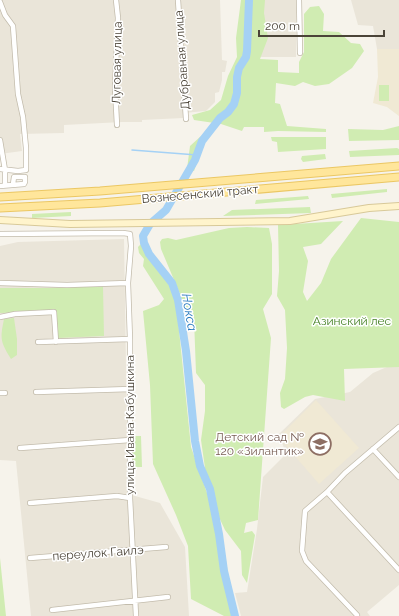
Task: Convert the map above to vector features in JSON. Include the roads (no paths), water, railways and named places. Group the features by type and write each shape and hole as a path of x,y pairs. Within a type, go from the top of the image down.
{"main road":[{"name":"Вознесенский тракт","path":"0,197 100,191 399,166"},
{"name":"Вознесенский тракт","path":"0,208 100,204 399,177"}],"street":[{"name":"Луговая улица","path":"116,0 118,18 115,88 117,125"},
{"name":"Дубравная улица","path":"178,0 186,119"},
{"path":"299,0 300,53"},
{"path":"0,2 4,15 13,26 18,94 23,117 26,148 26,170 18,171 2,169"},
{"path":"0,140 3,186 13,184"},
{"path":"0,220 70,224 290,221 369,208 399,206"},
{"name":"улица Ивана Кабушкина","path":"3,234 130,234 131,246 128,283 131,389 130,498 136,616"},
{"path":"0,283 67,285 128,283"},
{"path":"0,317 15,314 54,312 56,342"},
{"path":"38,342 130,339"},
{"path":"36,392 131,389"},
{"path":"357,616 311,567 302,551 305,511 327,492 345,473 399,427"},
{"path":"20,448 130,440"},
{"path":"372,449 399,477"},
{"path":"327,492 399,570"},
{"path":"30,503 117,496 130,498"},
{"name":"переулок Гаилэ","path":"30,558 166,547"},
{"path":"52,610 168,597"}],"waterway":[{"name":"Нокса","path":"235,616 224,571 219,534 210,489 200,466 195,441 186,351 178,300 172,283 149,254 144,243 143,236 150,224 166,210 195,160 202,141 220,118 228,112 234,104 237,93 237,77 239,68 246,57 247,51 249,0"},
{"path":"132,150 197,155"}],"place":[{"name":"Детский сад № 120 «Зилантик»","path":"320,444"}],"park label":[{"name":"Азинский лес","path":"352,321"}]}
